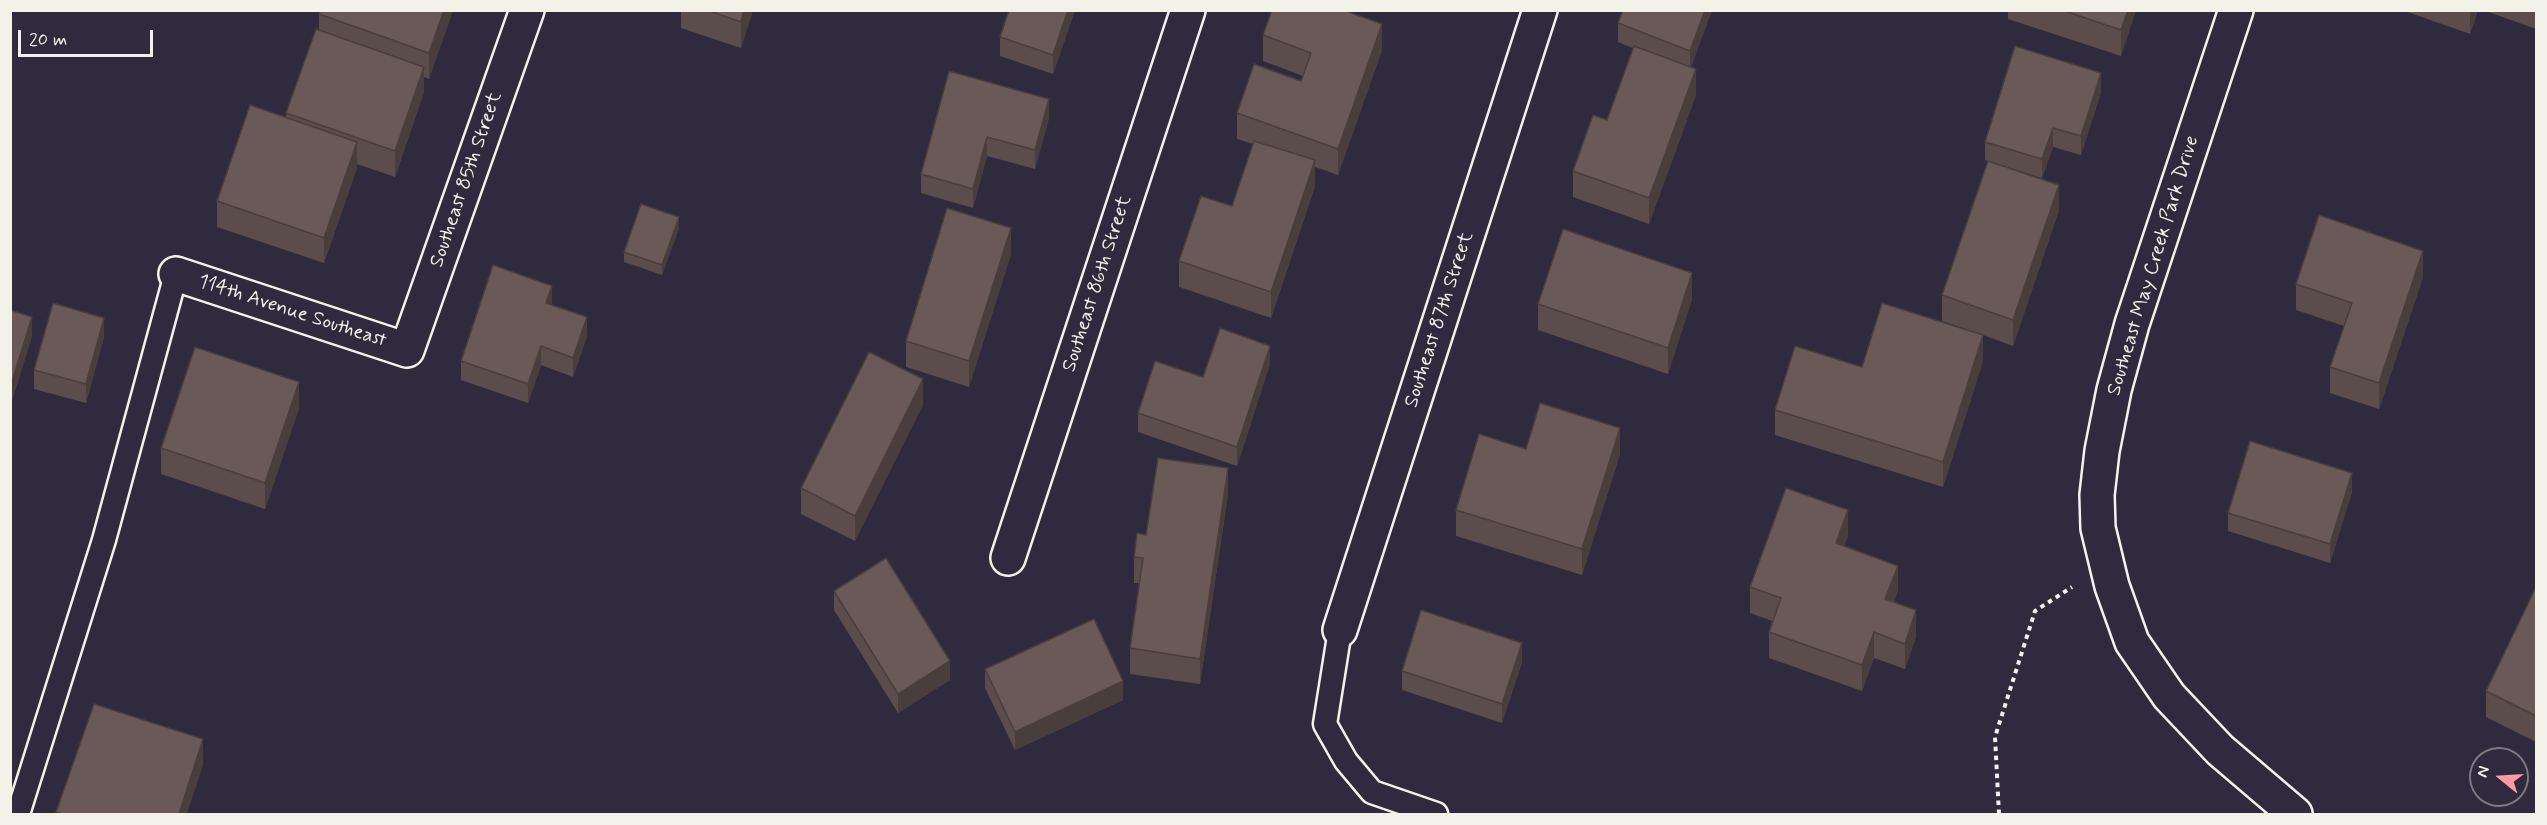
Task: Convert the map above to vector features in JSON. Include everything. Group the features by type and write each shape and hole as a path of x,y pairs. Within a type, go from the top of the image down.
{"street":[{"name":"Southeast 85th Street","path":"407,350 527,10"},
{"name":"Southeast 86th Street","path":"1008,558 1188,10"},
{"name":"Southeast 87th Street","path":"1340,630 1540,10"},
{"name":"Southeast May Creek Park Drive","path":"2236,10 2132,324 2114,390 2102,451 2097,495 2098,528 2112,586 2132,642 2169,696 2220,750 2295,814"},
{"name":"114th Avenue Southeast","path":"176,274 407,350"}],"lane":[{"path":"18,814 104,540 176,274"},
{"path":"1340,630 1325,724 1346,761 1372,792 1436,814"}],"path":[{"path":"1999,814 1995,737 2035,611 2107,565"}],"building":[{"path":"321,10 444,10 429,53 319,14"},
{"path":"707,10 744,10 741,22"},
{"path":"1009,10 1068,10 1053,55 1000,37"},
{"path":"1272,10 1343,10 1382,24 1338,149 1237,113 1254,64 1301,81 1311,53 1263,35"},
{"path":"1623,10 1705,10 1690,51 1618,23"},
{"path":"2062,10 2128,10 2121,30"},
{"path":"316,29 424,67 395,151 286,113"},
{"path":"1634,46 1696,69 1649,198 1573,171 1593,115 1607,120"},
{"path":"2015,46 2101,73 2081,136 2053,128 2042,159 1985,142"},
{"path":"949,71 1049,99 1035,150 987,137 973,189 921,174"},
{"path":"250,105 357,142 324,238 217,201"},
{"path":"1254,141 1315,160 1271,292 1179,261 1201,196 1232,206"},
{"path":"1988,161 2059,185 2013,320 1942,295"},
{"path":"641,204 679,217 662,265 624,252"},
{"path":"947,208 1011,228 969,361 906,341"},
{"path":"2319,215 2423,251 2379,383 2330,367 2352,303 2296,284"},
{"path":"1563,229 1692,273 1668,348 1538,304"},
{"path":"493,265 552,286 546,303 587,317 573,358 541,346 528,384 461,361"},
{"path":"53,303 104,318 86,384 34,370"},
{"path":"1882,303 1983,335 1943,462 1775,410 1795,346 1862,367"},
{"path":"10,310 32,317 11,385 10,385"},
{"path":"1220,328 1270,346 1237,447 1138,413 1155,361 1203,377"},
{"path":"195,347 299,382 265,483 161,448"},
{"path":"869,352 923,379 855,516 801,488"},
{"path":"1540,403 1620,428 1582,549 1456,510 1479,434 1526,449"},
{"path":"2250,441 2352,473 2330,544 2228,513"},
{"path":"1158,458 1228,468 1200,659 1130,648 1143,558 1134,557 1137,533 1146,535"},
{"path":"1786,488 1848,510 1836,543 1898,566 1885,599 1916,610 1905,644 1874,632 1862,665 1769,632 1781,598 1750,587"},
{"path":"886,558 950,661 898,694 834,591"},
{"path":"2536,587 2536,716 2486,691"},
{"path":"1421,610 1522,643 1502,704 1402,671"},
{"path":"1094,619 1123,681 1015,732 985,669"},
{"path":"94,704 203,739 179,814 62,814 56,812"}]}
